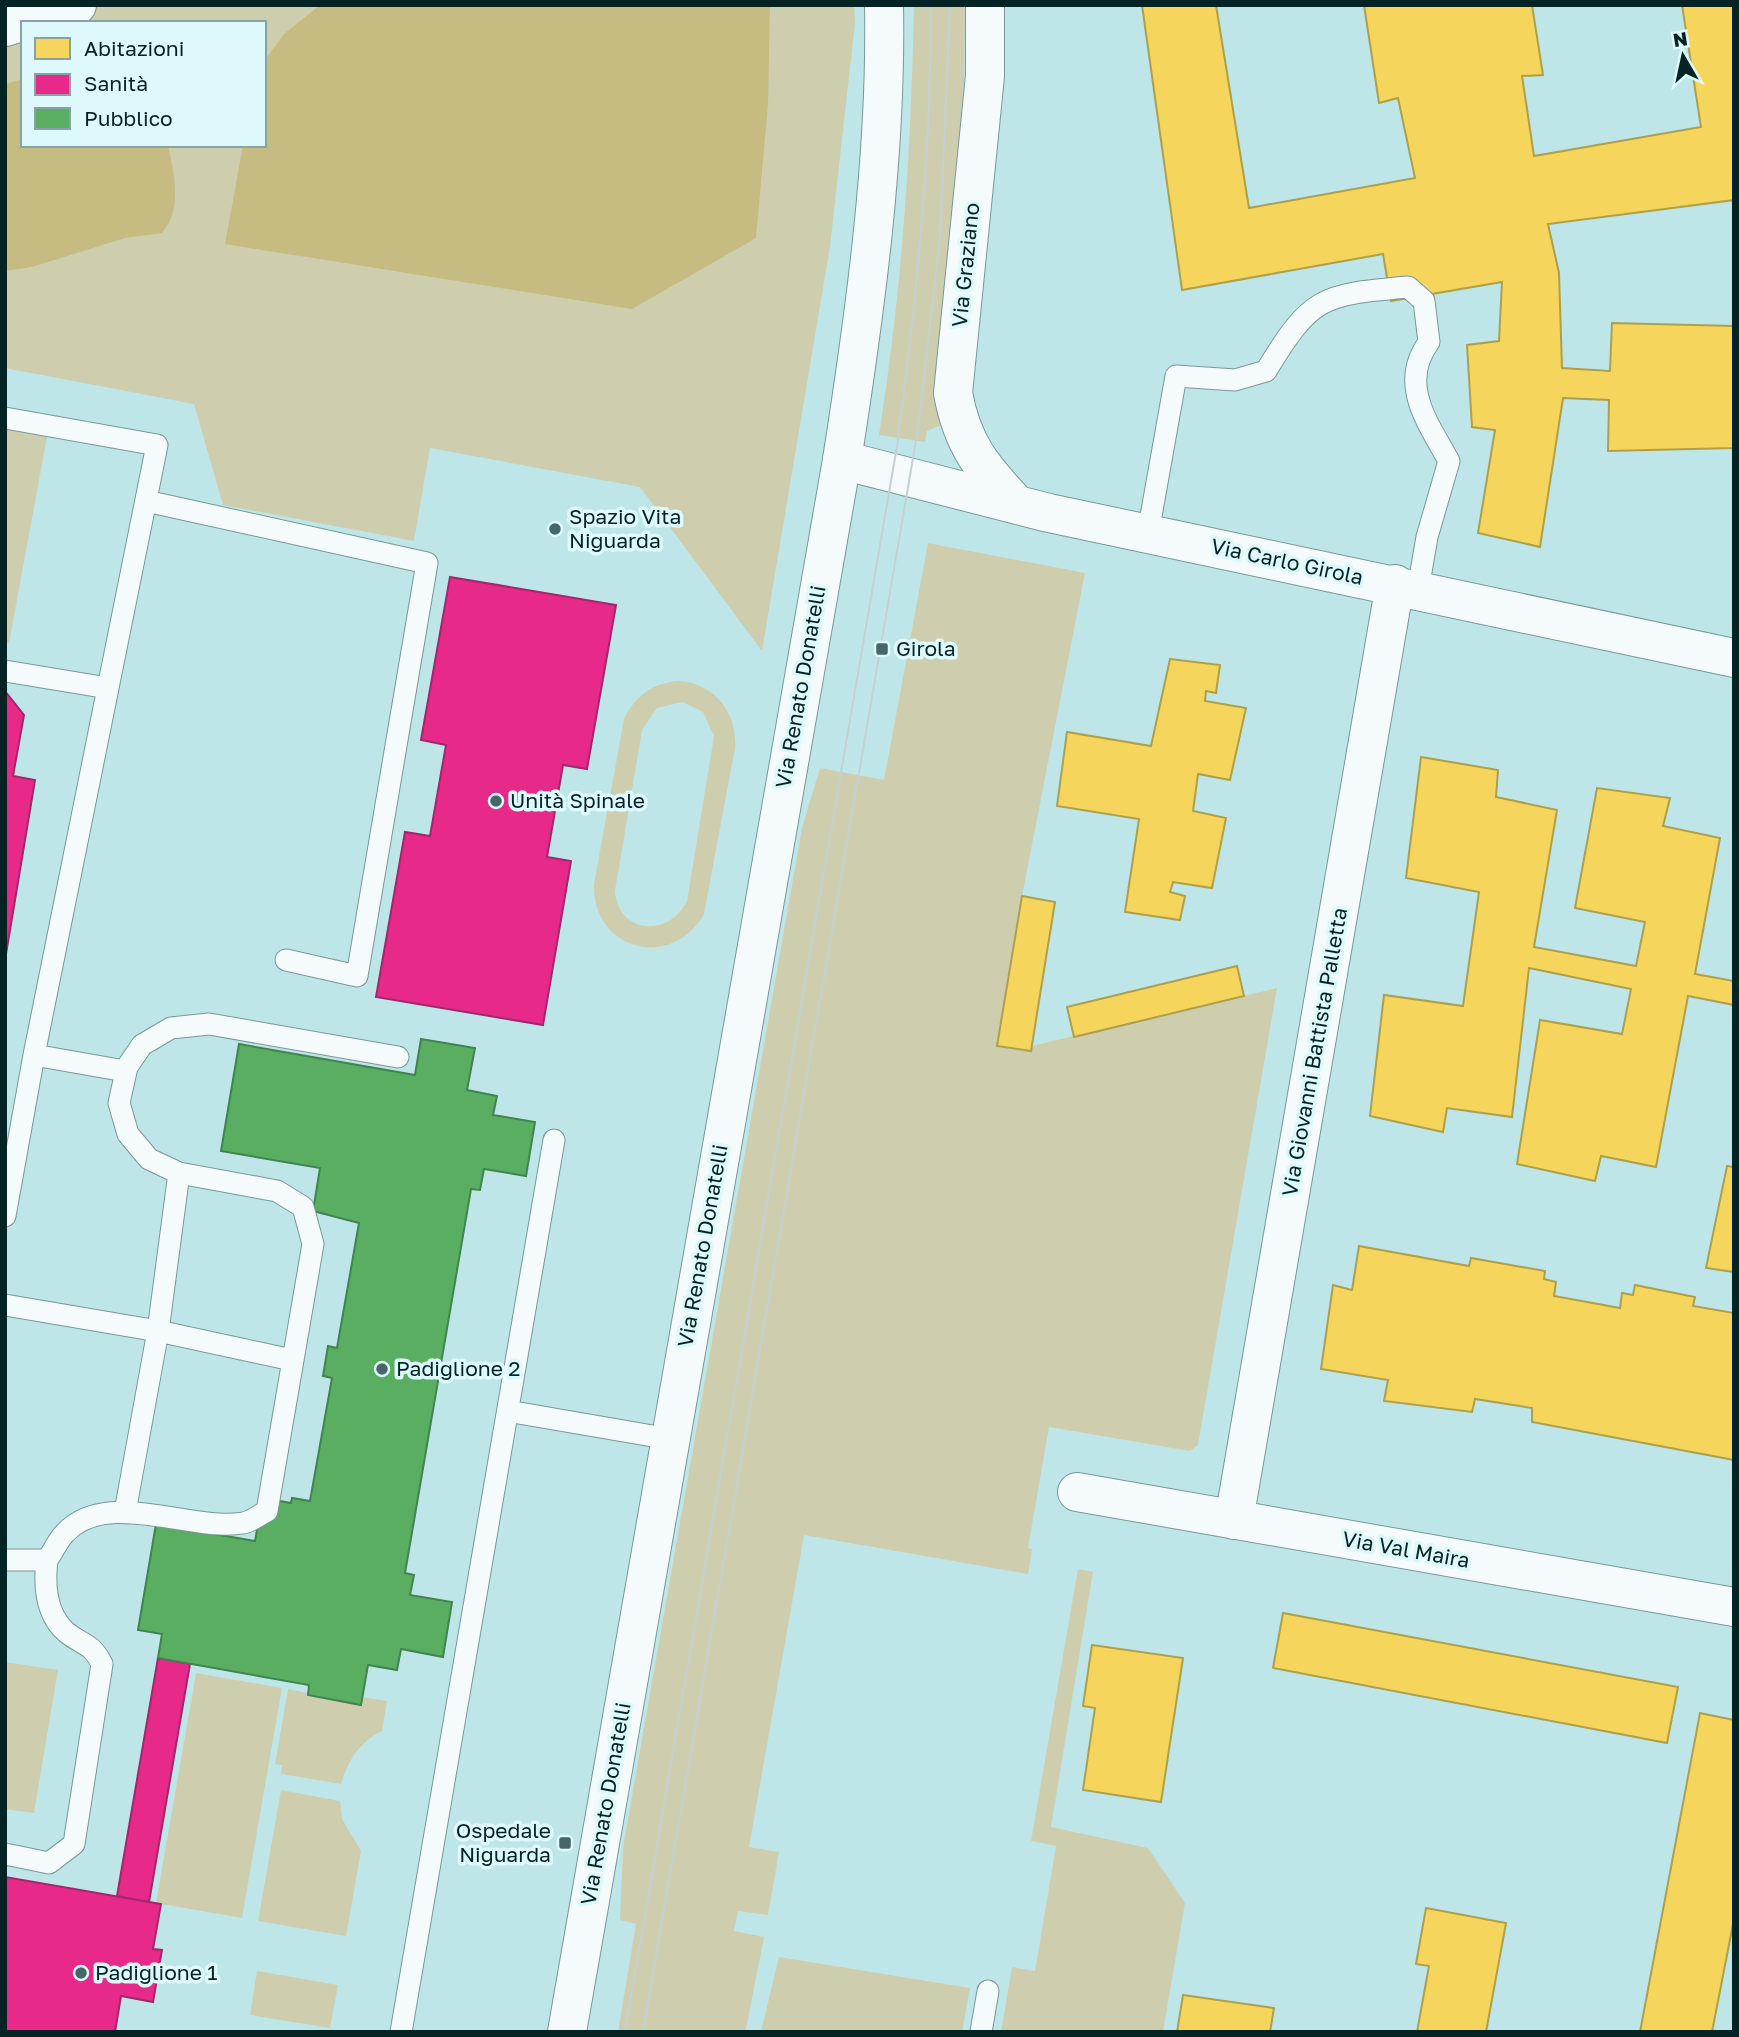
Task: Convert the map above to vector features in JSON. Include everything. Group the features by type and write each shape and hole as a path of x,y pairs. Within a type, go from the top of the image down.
{"street":[{"path":"24,21 77,5"},
{"path":"842,460 854,385 873,209 885,57 884,5"},
{"name":"Via Graziano","path":"985,5 985,76 953,393 958,424 971,450 1017,505"},
{"name":"Via Carlo Girola","path":"842,460 1017,505 1734,659"},
{"name":"Via Renato Donatelli","path":"567,2032 842,460"},
{"name":"Via Giovanni Battista Palletta","path":"1234,1520 1406,587"},
{"name":"Via Val Maira","path":"1077,1492 1734,1607"}],"lane":[{"path":"1147,533 1176,376 1235,380 1266,371 1287,337 1322,301 1359,291 1408,287 1424,301 1429,342 1418,358 1415,380 1420,410 1449,461 1427,537 1406,587"},
{"path":"5,418 157,445 34,1055 5,1216"},
{"path":"146,500 427,563 357,976 286,960"},
{"path":"5,671 108,688"},
{"path":"5,1854 49,1863 74,1844 102,1664 93,1648 66,1632 51,1612 44,1582 47,1560 65,1532 94,1515 125,1512 220,1524 246,1523 267,1511 313,1244 303,1207 277,1191 179,1173 149,1159 128,1134 120,1103 125,1071 142,1045 171,1028 209,1024 398,1057"},
{"path":"34,1055 125,1071"},
{"path":"401,2032 554,1140"},
{"path":"125,1512 158,1331 179,1173"},
{"path":"5,1305 158,1331 292,1360"},
{"path":"508,1411 670,1439"},
{"path":"5,1560 47,1560"},
{"path":"981,2032 988,1991"}],"green space":[{"path":"5,5 854,5 855,23 830,247 762,651 640,487 430,448 414,541 223,505 194,404 5,368"},
{"path":"914,5 965,5 963,162 935,387 942,425 927,431 925,442 879,435 894,327 904,221"},
{"path":"5,429 47,437 9,643 5,642"},
{"path":"928,543 1085,573 1022,896 997,1045 1031,1051 1032,1046 1277,988 1198,1445 1190,1451 1049,1427 1028,1548 1032,1549 1028,1574 804,1535 749,1847 779,1852 768,1915 738,1911 734,1931 764,1937 746,2029 744,2032 618,2032 636,1924 620,1920 623,1847 802,828 820,768 884,780"},
{"path":"669,682 692,683 722,702 733,723 735,748 704,914 690,932 673,943 655,947 636,946 619,938 606,925 597,907 594,884 624,719 639,697","holes":["683,702 703,712 714,736 687,901 669,921 645,926 634,923 618,905 615,891 642,730 657,708"]},
{"path":"1078,1569 1093,1572 1051,1827 1148,1848 1185,1903 1163,2032 1001,2032 1012,1967 1035,1971 1056,1846 1031,1841"},
{"path":"5,1662 58,1670 34,1813 5,1809"},
{"path":"196,1673 282,1688 242,1918 156,1903"},
{"path":"288,1689 361,1704 362,1697 387,1701 382,1731 374,1735 356,1753 341,1784 281,1774 282,1765 275,1764"},
{"path":"281,1790 340,1801 342,1819 361,1851 346,1936 258,1921"},
{"path":"779,1957 970,1988 962,2032 761,2032"},
{"path":"257,1971 338,1985 330,2028 250,2015"}],"shaded area":[{"path":"320,5 770,5 768,105 756,238 632,309 225,244 243,147 266,147 266,58 284,34"},
{"path":"21,80 21,147 168,147 175,202 169,224 162,233 125,238 32,267 5,271 5,84"}],"building: Abitazioni":[{"path":"1142,5 1216,5 1249,208 1415,178 1398,98 1379,103 1364,5 1532,5 1543,75 1522,76 1534,156 1701,127 1682,5 1734,5 1734,200 1548,224 1559,273 1562,368 1610,371 1612,323 1734,326 1734,448 1608,451 1609,400 1563,398 1540,547 1478,533 1495,430 1472,427 1467,345 1499,341 1502,282 1391,301 1383,254 1182,290"},
{"path":"1170,659 1220,665 1216,693 1206,691 1205,701 1246,708 1230,780 1198,774 1193,811 1226,818 1212,888 1173,882 1170,892 1185,896 1180,920 1125,912 1139,819 1057,806 1067,732 1151,746"},
{"path":"1421,757 1498,770 1496,797 1557,810 1534,947 1636,966 1645,922 1575,908 1597,788 1670,798 1663,826 1720,838 1695,974 1734,981 1734,1005 1688,996 1656,1167 1601,1156 1595,1181 1517,1164 1540,1020 1622,1034 1631,989 1529,968 1512,1117 1447,1108 1443,1132 1370,1116 1384,995 1463,1006 1479,892 1406,878"},
{"path":"1022,896 1055,902 1031,1051 997,1046"},
{"path":"1237,966 1244,996 1074,1037 1067,1007"},
{"path":"1727,1166 1734,1167 1734,1272 1706,1268"},
{"path":"1359,1246 1469,1266 1471,1258 1545,1271 1544,1279 1556,1282 1554,1296 1620,1308 1622,1293 1633,1295 1635,1285 1695,1297 1693,1306 1734,1313 1734,1460 1532,1422 1532,1408 1475,1399 1472,1412 1384,1401 1388,1380 1321,1369 1333,1285 1352,1290"},
{"path":"1283,1613 1678,1687 1667,1743 1273,1668"},
{"path":"1092,1645 1183,1658 1161,1802 1083,1790 1095,1708 1083,1706"},
{"path":"1700,1713 1734,1720 1734,1919 1712,2032 1640,2032"},
{"path":"1426,1908 1506,1923 1486,2032 1417,2032 1429,1966 1416,1964"},
{"path":"1183,1995 1274,2008 1270,2032 1177,2032"}],"building: Sanità":[{"name":"Unità Spinale","path":"450,577 616,605 587,769 563,765 547,857 571,861 543,1025 376,997 405,832 430,836 446,745 421,740"},
{"path":"5,691 24,715 13,776 35,780 5,960"},
{"path":"158,1658 190,1664 149,1902 117,1896"},
{"name":"Padiglione 1","path":"5,1877 161,1904 153,1949 162,1950 153,2002 121,1996 115,2032 5,2032"}],"building: Pubblico":[{"name":"Padiglione 2","path":"421,1039 475,1048 467,1090 497,1096 493,1115 535,1122 526,1176 484,1169 480,1190 471,1189 405,1573 414,1575 410,1595 452,1602 443,1657 401,1649 397,1670 368,1665 361,1705 308,1695 309,1685 158,1658 162,1634 138,1630 156,1524 255,1541 263,1498 291,1503 292,1498 310,1501 332,1378 323,1376 328,1346 337,1348 359,1223 313,1211 320,1168 221,1151 239,1044 415,1075"}],"tram line":[{"path":"625,2032 897,446 922,226 931,5"},
{"path":"643,2032 918,429 940,238 950,5"}],"place":[{"name":"Spazio Vita Niguarda","path":"555,529"},
{"name":"Girola","path":"882,649"},
{"name":"Unità Spinale","path":"496,801"},
{"name":"Padiglione 2","path":"382,1369"},
{"name":"Ospedale Niguarda","path":"565,1843"},
{"name":"Padiglione 1","path":"81,1973"}]}
